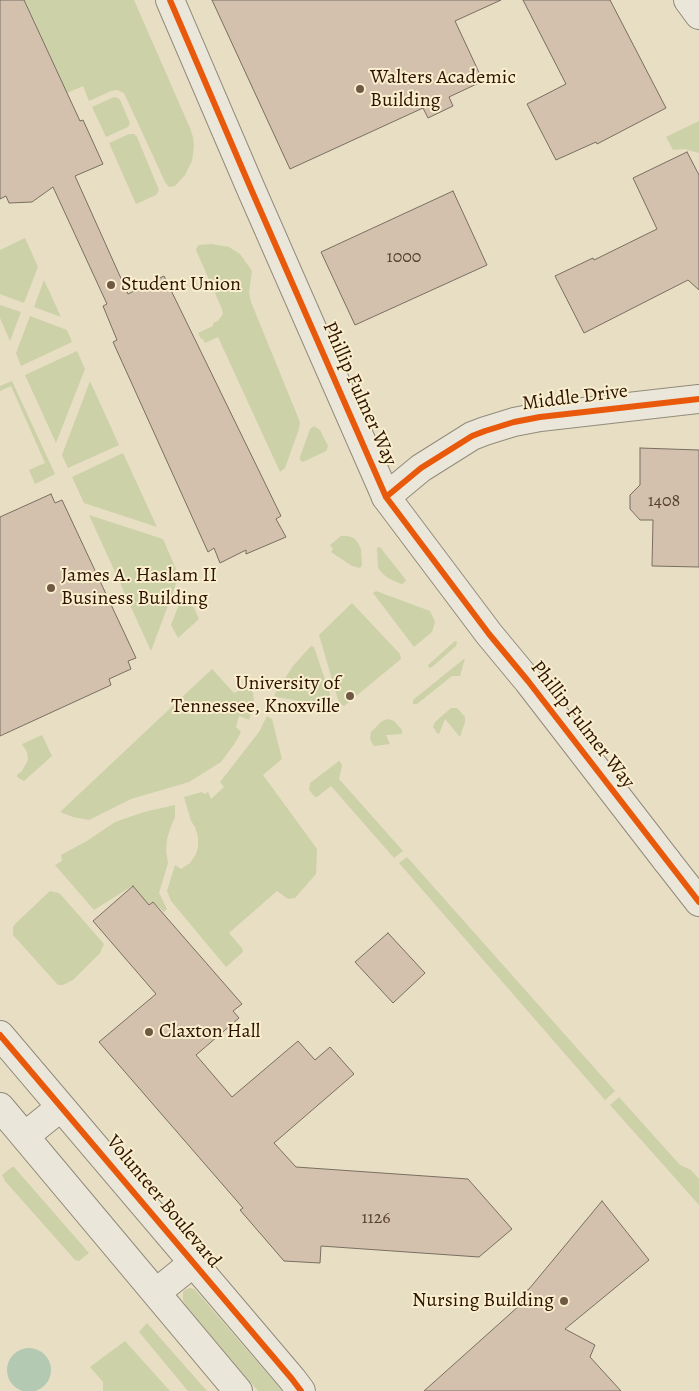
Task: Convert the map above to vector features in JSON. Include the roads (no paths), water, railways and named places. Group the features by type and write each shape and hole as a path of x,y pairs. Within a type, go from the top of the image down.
{"street":[{"name":"Phillip Fulmer Way","path":"170,0 250,189 386,496 488,634 528,681 699,902"},
{"path":"688,0 699,15"},
{"name":"Middle Drive","path":"386,496 421,468 472,436 514,422 540,417 699,399"},
{"name":"Volunteer Boulevard","path":"0,1035 292,1378 301,1391"},
{"path":"0,1107 157,1292 238,1391"},
{"path":"25,1136 61,1107"},
{"path":"157,1292 193,1263"}],"place":[{"name":"Walters Academic Building","path":"360,89"},
{"name":"Student Union","path":"111,285"},
{"name":"James A. Haslam II Business Building","path":"51,588"},
{"name":"University of Tennessee, Knoxville","path":"350,696"},
{"name":"Claxton Hall","path":"149,1032"},
{"name":"Nursing Building","path":"564,1301"}]}
